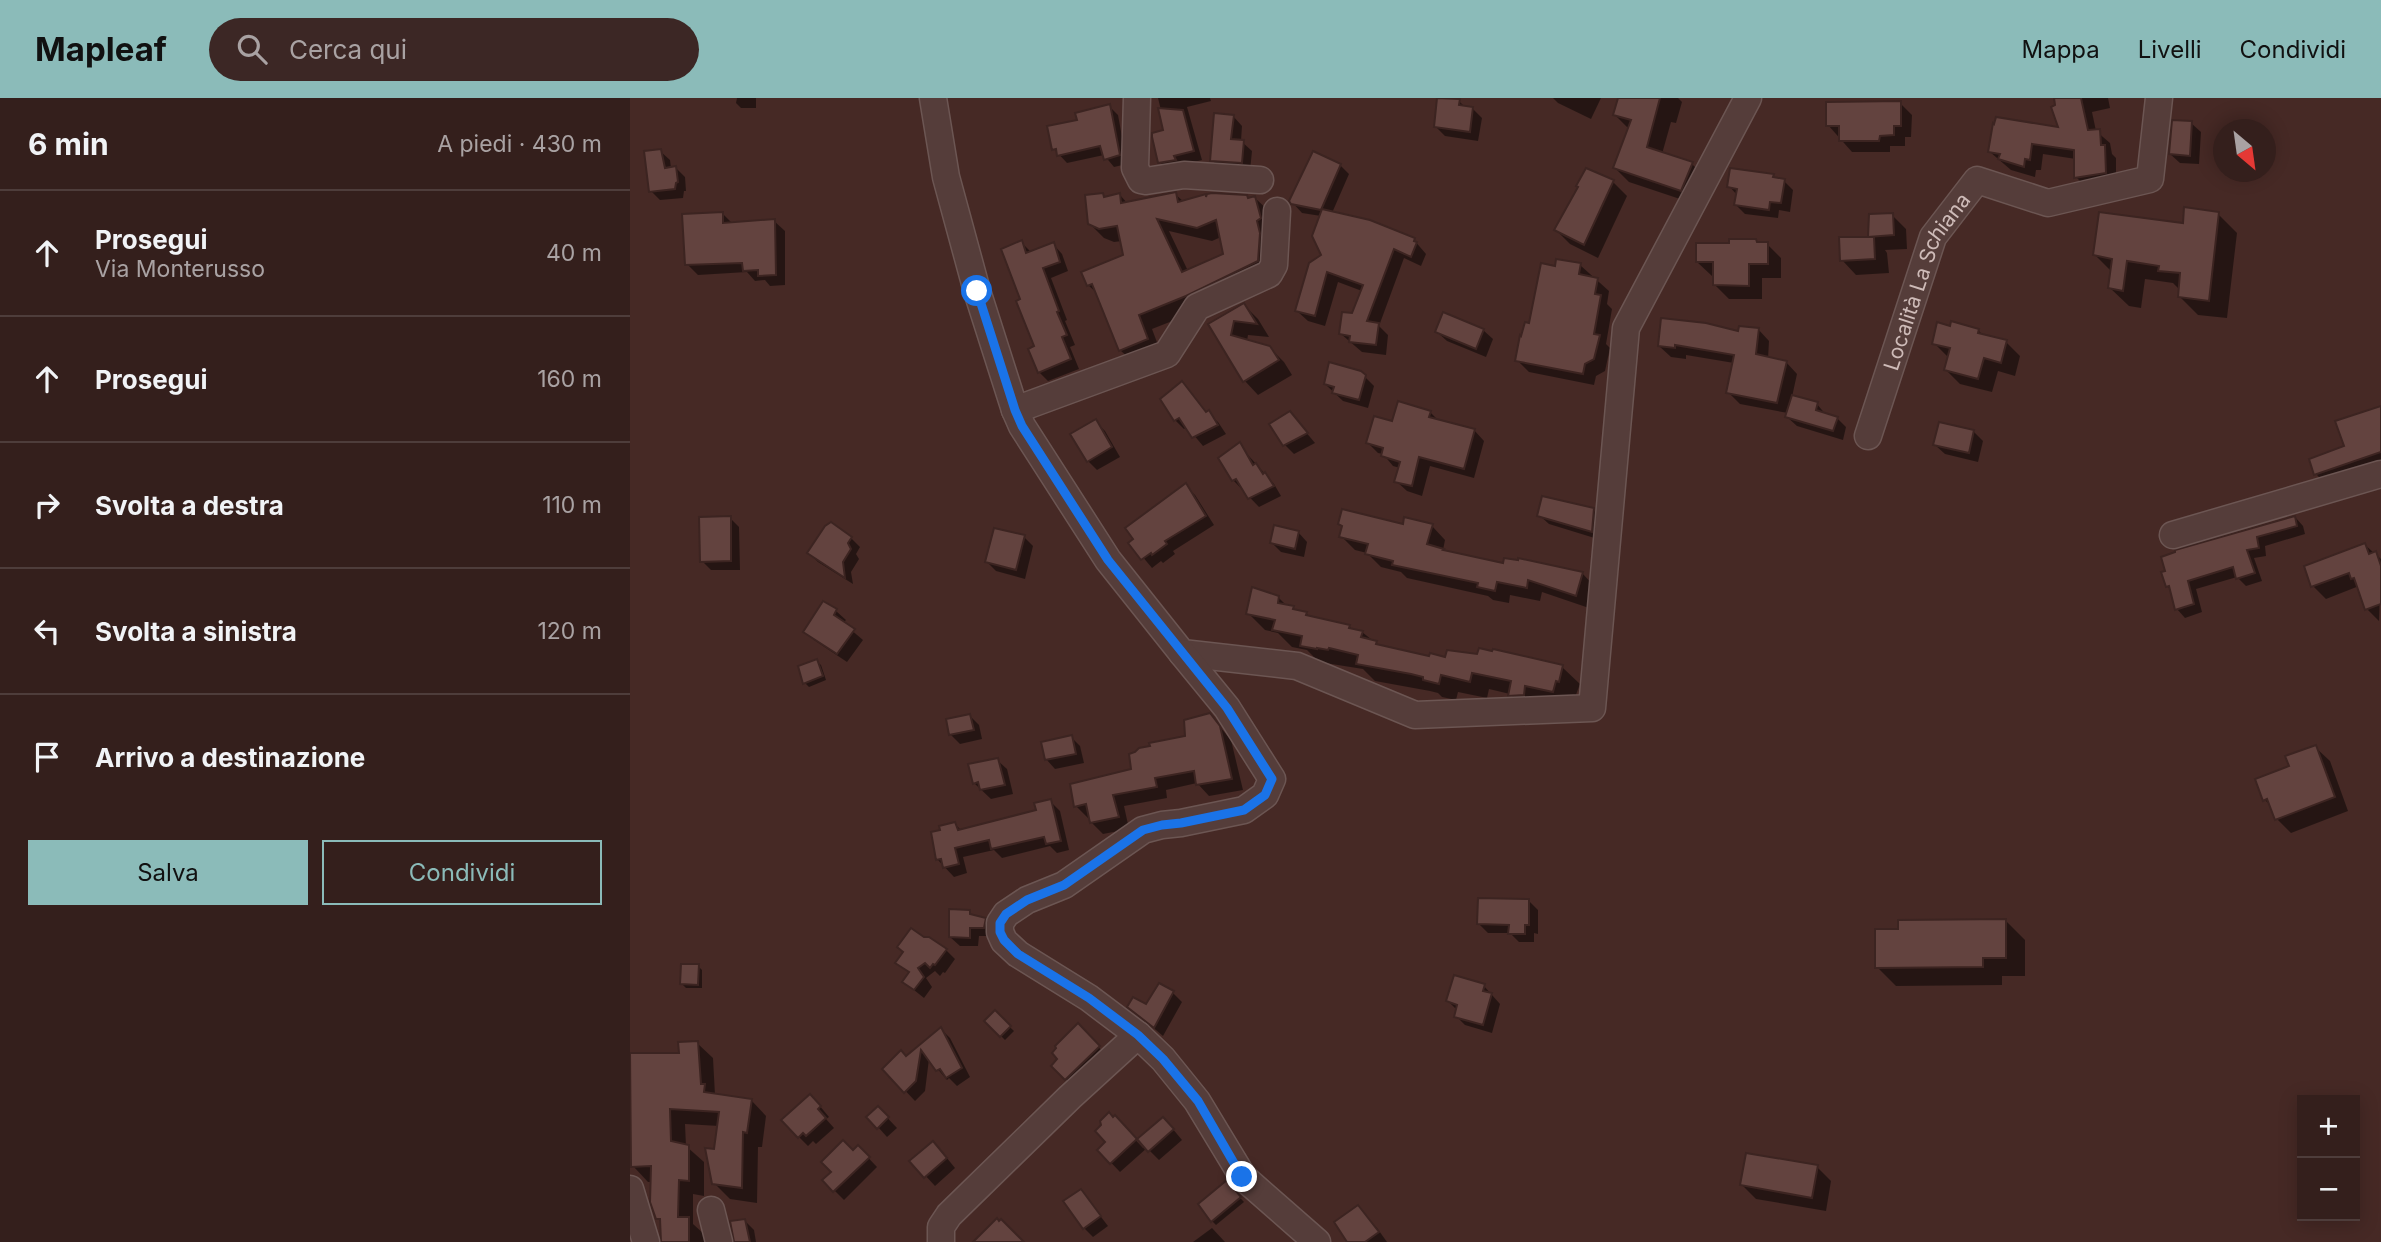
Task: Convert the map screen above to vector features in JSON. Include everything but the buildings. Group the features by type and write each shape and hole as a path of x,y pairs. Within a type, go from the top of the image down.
{"street":[{"path":"933,98 946,177 977,291 1022,426 1108,560 1227,708 1272,779 1265,795 1244,810 1143,830 1064,885 1027,900 1006,914 1000,923 1000,932 1018,954 1089,998 1138,1035 1163,1059 1198,1101 1242,1177 1317,1242"},
{"path":"1137,98 1135,168 1141,180 1184,175 1260,180"},
{"path":"1182,653 1297,666 1415,715 1592,708 1626,328 1748,98"},
{"name":"Località La Schiana","path":"1868,436 1933,237 1976,180 2048,203 2150,179 2159,98"},
{"path":"1015,410 1167,355 1197,307 1269,274 1274,265 1277,211"},
{"path":"2173,535 2381,474"},
{"path":"941,1242 941,1227 950,1215 1070,1097 1138,1035"},
{"path":"630,1189 646,1242"},
{"path":"711,1210 719,1242"}],"route":[{"path":"977,291 1022,426 1108,560 1227,708 1272,779 1265,795 1244,810 1143,830 1064,885 1027,900 1006,914 1000,923 1000,932 1018,954 1089,998 1138,1035 1163,1059 1198,1101 1242,1177"}]}
